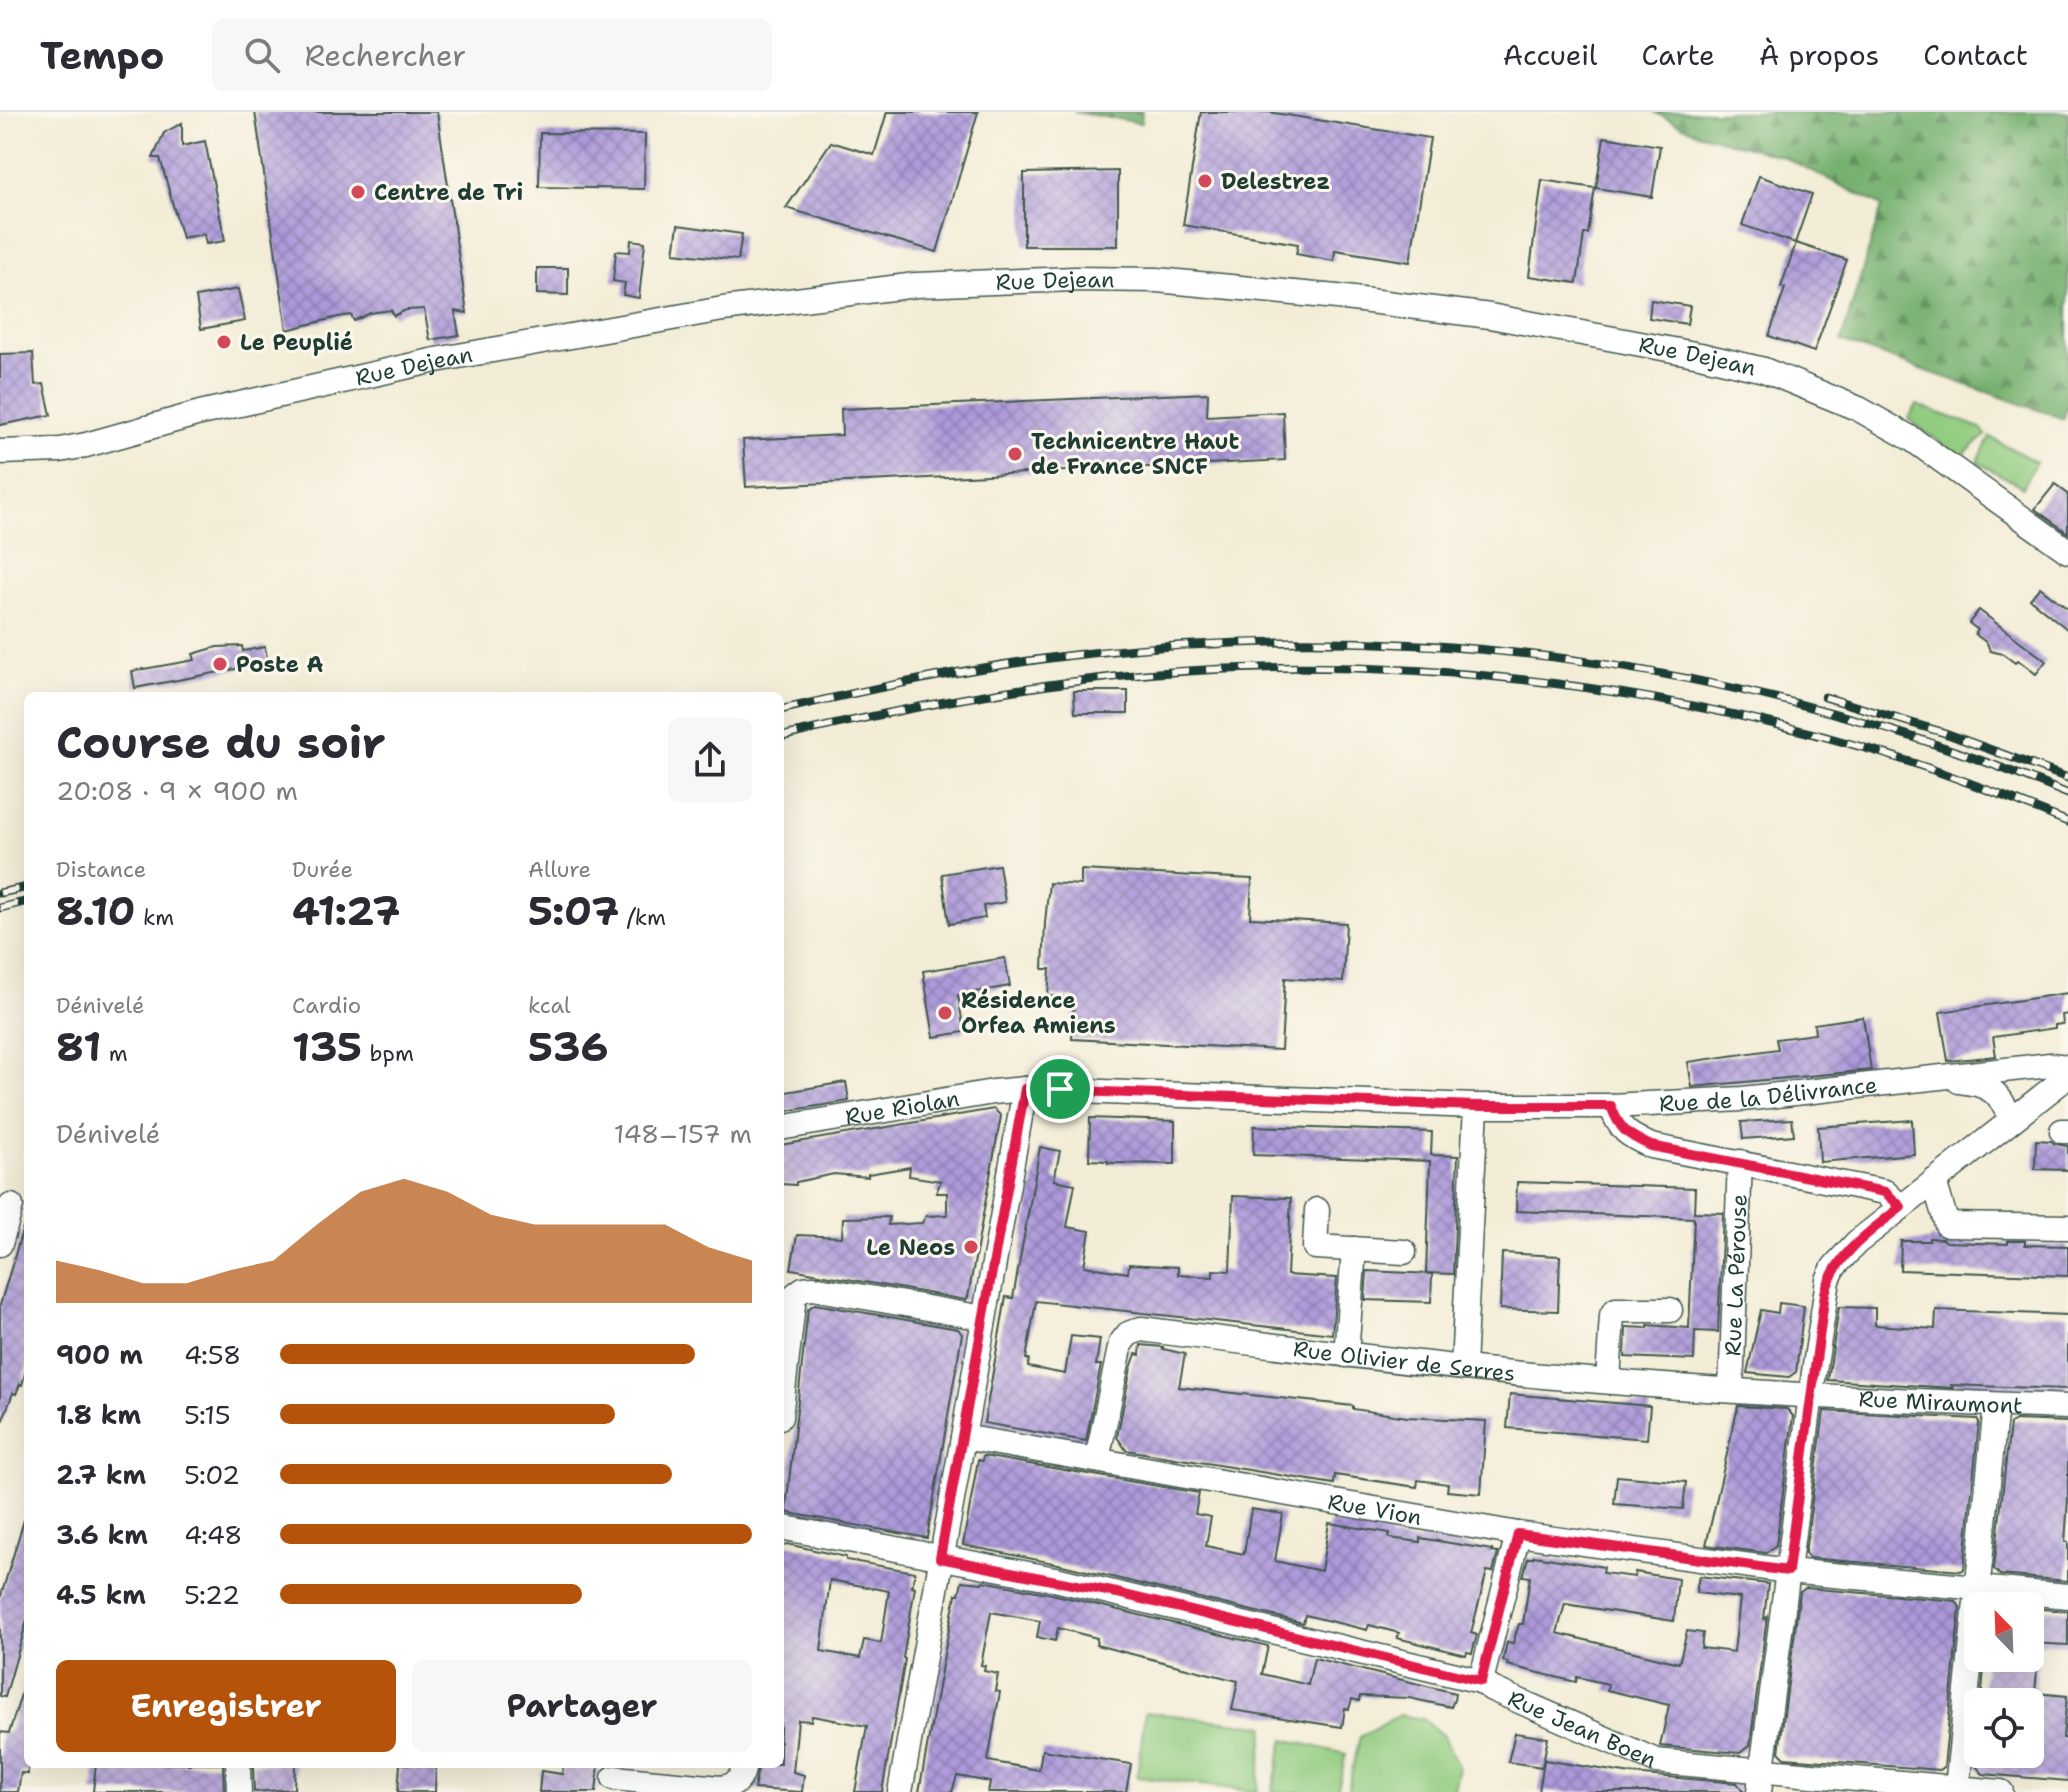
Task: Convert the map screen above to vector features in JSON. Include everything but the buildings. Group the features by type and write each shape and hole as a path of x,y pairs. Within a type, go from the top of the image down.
{"street":[{"name":"Rue Dejean","path":"0,452 60,450 86,445 200,413 436,360 723,309 916,285 1075,279 1157,280 1337,297 1490,316 1764,370 1859,409 1912,439 2068,551"},
{"name":"Rue de la Délivrance","path":"1025,1089 1476,1106 1611,1106 1729,1100 2050,1065 2068,1067"},
{"path":"1760,1781 1828,1280 1834,1267 1856,1243 2068,1076"},
{"name":"Rue de la Délivrance","path":"1934,1079 1981,1084 1997,1093 2011,1119"},
{"path":"900,1792 1025,1089"},
{"name":"Rue Riolan","path":"784,1127 1025,1089"},
{"path":"1463,1368 1476,1106"},
{"path":"1611,1106 1618,1125 1629,1135 1651,1146 1885,1192 1901,1207"},
{"name":"Rue La Pérouse","path":"1731,1389 1740,1162"},
{"path":"1934,1181 1947,1225 2068,1227"},
{"path":"0,1244 13,1205"},
{"path":"1317,1210 1315,1247 1404,1252"},
{"path":"1346,1355 1354,1249"},
{"path":"784,1382 794,1296 803,1289 813,1288 984,1318"},
{"path":"1608,1381 1612,1315 1616,1310 1670,1310"},
{"name":"Rue Olivier de Serres","path":"1097,1460 1121,1343 1128,1334 1141,1329 1463,1368 1812,1395"},
{"name":"Rue Miraumont","path":"1812,1395 2068,1407"},
{"path":"1957,1788 1996,1405"},
{"name":"Rue Vion","path":"963,1437 1518,1534 1788,1571 2068,1596"},
{"name":"Rue Jean Boen","path":"784,1528 1055,1579 1481,1681 1656,1761 1760,1781 2001,1792"},
{"path":"1481,1681 1518,1534"},
{"path":"238,1768 239,1792"},
{"path":"614,1778 720,1788 733,1786 743,1776 744,1768"}],"green space":[{"path":"1074,112 1142,112 1141,123"},
{"path":"1654,112 2068,112 2068,401 2064,419 1841,341 1882,206 1784,157 1697,133"},
{"path":"1917,405 1981,428 1986,435 1960,457 1908,419"},
{"path":"1990,437 2036,462 2023,487 1977,462"},
{"path":"1145,1712 1265,1726 1257,1792 1137,1777"},
{"path":"1399,1715 1423,1719 1443,1736 1459,1768 1453,1792 1347,1792 1360,1737"},
{"path":"1284,1739 1346,1754 1337,1792 1272,1792"}],"railway":[{"path":"784,709 935,677 1092,653 1218,644 1342,642 1466,648 1589,662 1711,683 1831,713 1950,749 2068,794"},
{"path":"784,736 967,698 1109,677 1248,668 1430,671 1610,691 1788,727 1925,767 2068,822"},
{"path":"1825,697 1945,733 2068,778"},
{"path":"0,893 24,888"},
{"path":"0,908 24,902"}],"place":[{"name":"Delestrez","path":"1205,181"},
{"name":"Centre de Tri","path":"358,192"},
{"name":"Le Peuplié","path":"224,342"},
{"name":"Technicentre Haut de France SNCF","path":"1015,454"},
{"name":"Poste A","path":"220,664"},
{"name":"Résidence Orfea Amiens","path":"945,1013"},
{"name":"Le Neos","path":"971,1247"}],"route":[{"path":"1025,1089 1060,1089 1476,1106 1611,1106 1618,1125 1629,1135 1651,1146 1885,1192 1901,1207 1856,1243 1834,1267 1828,1280 1788,1571 1518,1534 1481,1681 1117,1593 940,1558 1025,1089"}]}
